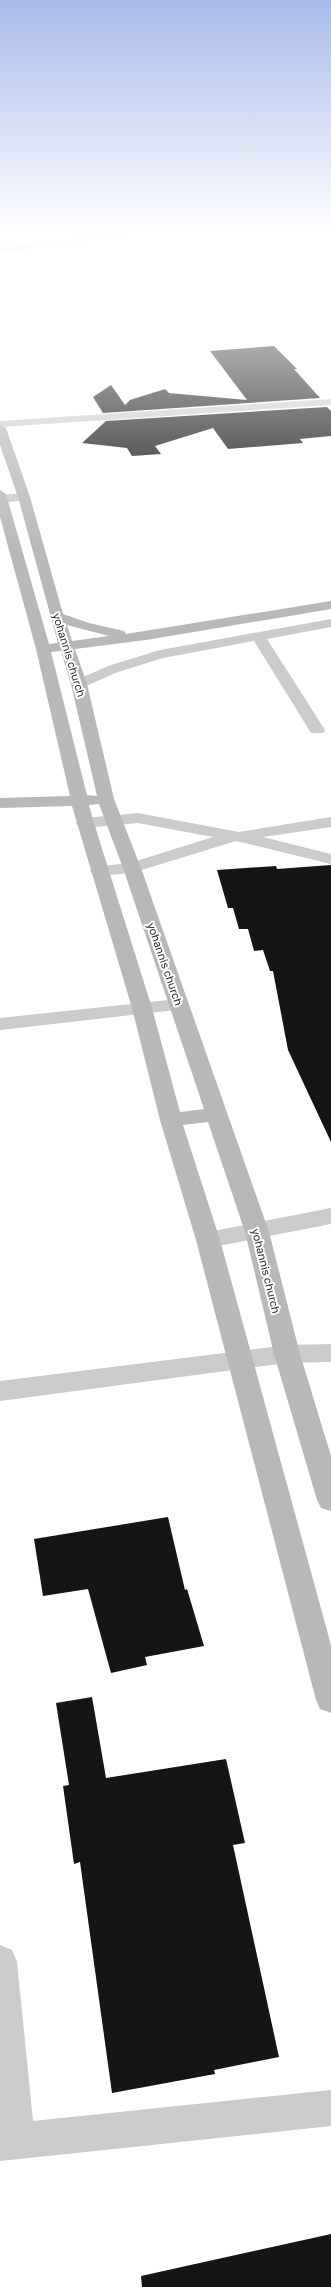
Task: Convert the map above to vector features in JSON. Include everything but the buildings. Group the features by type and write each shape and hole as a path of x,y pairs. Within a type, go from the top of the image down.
{"street":[{"path":"0,424 331,402"},
{"name":"yohannis church","path":"0,428 24,497 57,617 79,684 106,799 132,868 257,1232 287,1354 331,1500"},
{"path":"24,497 0,497 44,654 85,823 142,1008 172,1120 208,1240 331,1700"},
{"path":"68,652 146,636 331,605"},
{"path":"44,654 68,652 331,614"},
{"path":"57,617 107,632 146,636"},
{"path":"79,684 113,669 160,654 331,623"},
{"path":"258,636 317,730"},
{"path":"0,803 106,799"},
{"path":"85,823 114,819 138,818 235,836 331,859"},
{"path":"99,871 132,868 235,836 331,822"},
{"path":"0,1024 178,1005"},
{"path":"172,1120 216,1114"},
{"path":"208,1240 257,1232 331,1216"},
{"path":"0,1391 287,1354 331,1353"},
{"path":"0,1962 8,2141 331,2108"}]}
